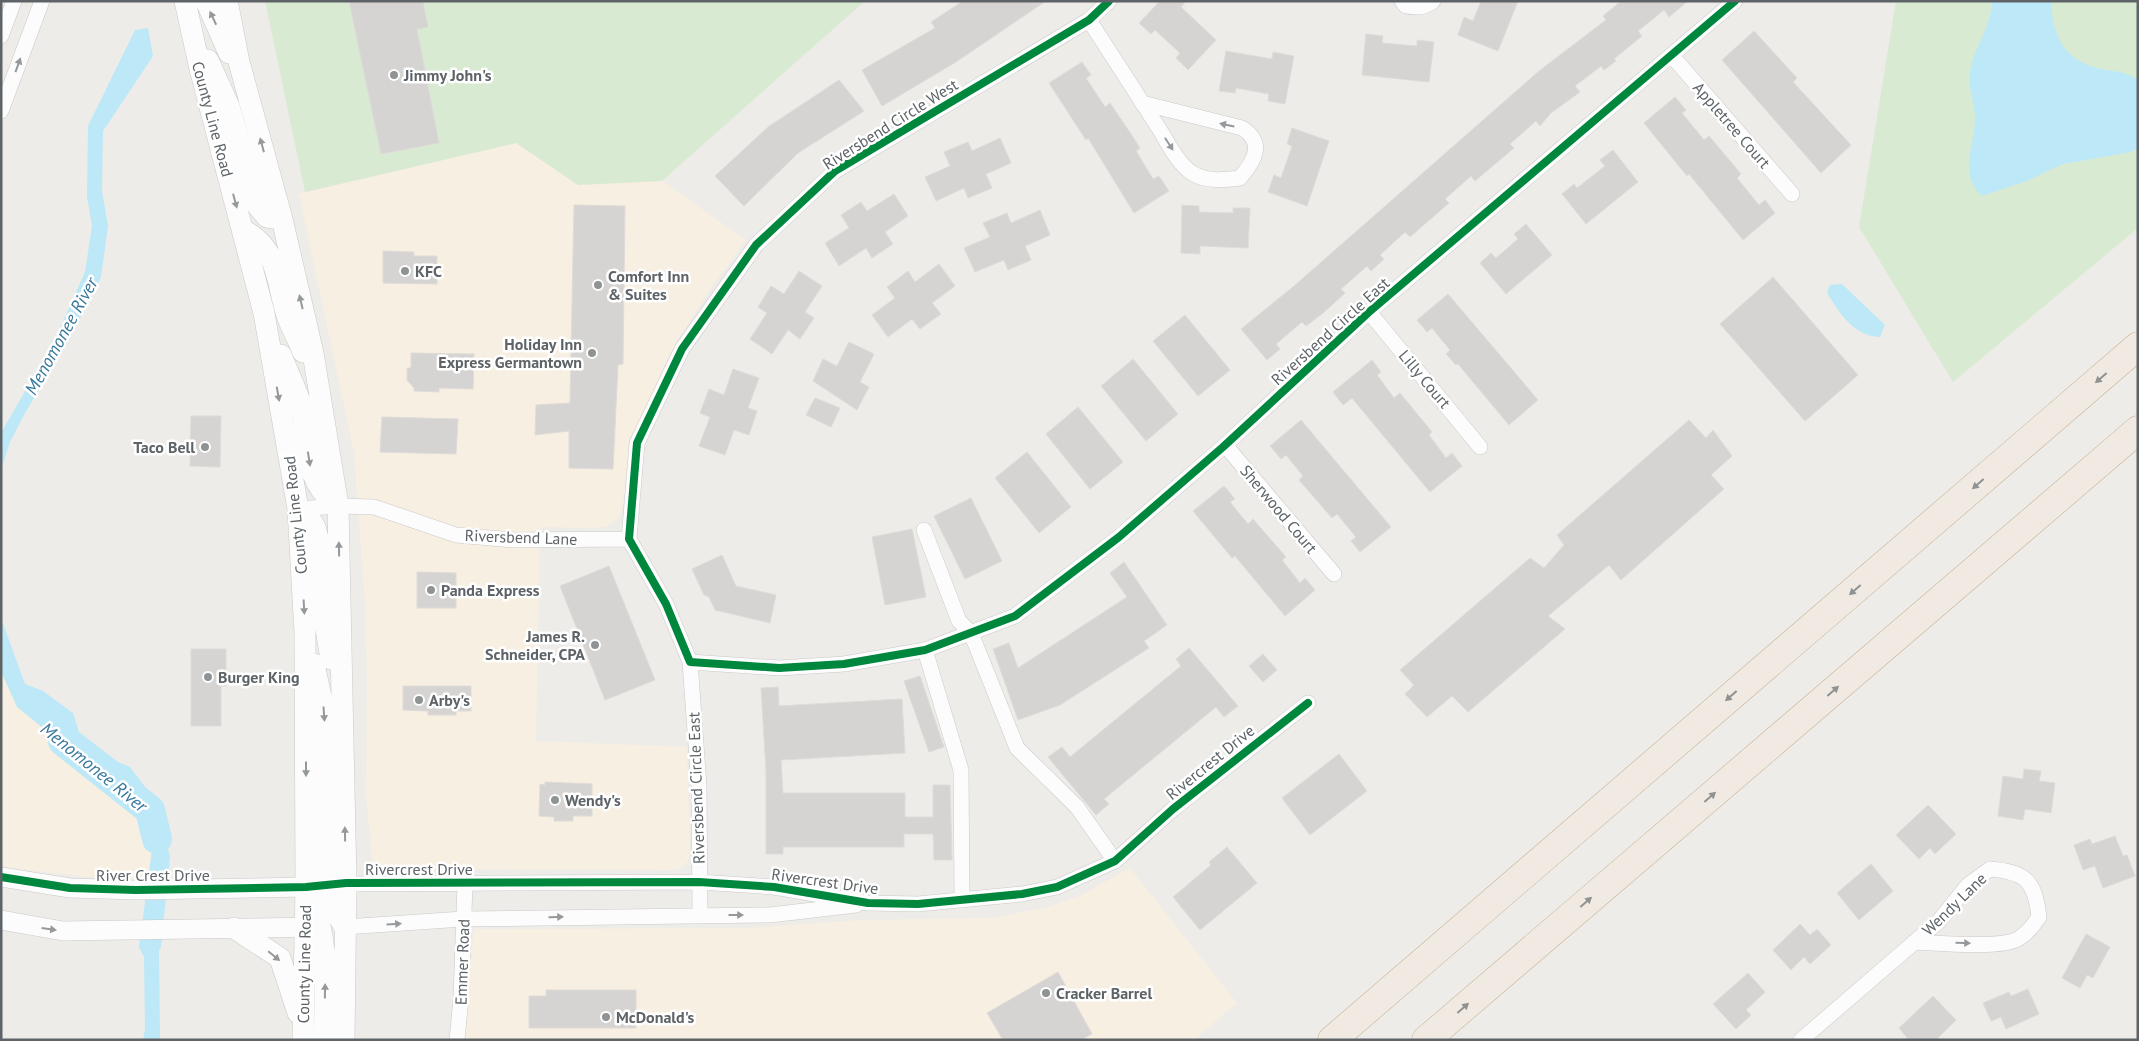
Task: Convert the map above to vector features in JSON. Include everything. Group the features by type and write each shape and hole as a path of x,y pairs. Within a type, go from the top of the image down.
{"highway":[{"path":"1332,1040 2138,346"},
{"path":"1426,1040 2138,430"}],"main road":[{"path":"206,1 248,94"},
{"path":"226,1 248,94 282,219 319,386 338,506 343,728 326,885 316,908 313,928 325,954 324,1040"},
{"path":"186,8 229,106 257,205 267,217 282,219"},
{"name":"County Line Road","path":"186,8 264,313 298,509 305,633 323,706 326,885"},
{"path":"243,230 282,219"},
{"path":"243,230 255,236 264,245 272,258 287,315 319,386"},
{"path":"264,313 301,405 310,469 326,497 338,506"},
{"path":"298,509 308,516 315,527 320,545 325,623 343,728"},
{"path":"326,885 345,927 344,1040"},
{"path":"234,928 280,958 303,1034"},
{"name":"County Line Road","path":"303,1034 313,928"}],"street":[{"path":"1,36 14,1"},
{"path":"1,111 42,1"},
{"name":"Riversbend Circle West","path":"629,538 637,443 682,349 756,245 835,171 1089,20 1109,1"},
{"path":"1402,1 1406,6 1415,8 1427,6 1433,1"},
{"name":"Riversbend Circle East","path":"925,650 1015,616 1119,537 1224,445 1369,312 1735,1"},
{"path":"1089,20 1142,103 1177,156 1191,172 1209,180 1226,180 1240,178 1251,165 1256,148 1253,135 1242,128 1142,103"},
{"name":"Appletree Court","path":"1672,56 1792,194"},
{"name":"Lilly Court","path":"1369,312 1480,447"},
{"name":"Sherwood Court","path":"1224,445 1334,574"},
{"name":"Riversbend Lane","path":"298,509 338,506 374,507 456,535 514,540 629,538"},
{"path":"924,530 959,621 971,633 1017,748 1077,807 1115,860"},
{"path":"629,538 666,604 690,662 778,668 828,666 925,650 961,770 962,900"},
{"name":"Riversbend Circle East","path":"690,662 699,786 700,915"},
{"name":"Rivercrest Drive","path":"313,928 463,919 770,915 868,903 918,904 1022,894 1057,886 1115,860 1173,809 1308,703"},
{"name":"Wendy Lane","path":"1801,1040 1938,921 1968,886 1990,869 2013,871 2028,882 2037,898 2039,917 2028,932 2016,940 1990,944 1914,942"},
{"name":"River Crest Drive","path":"1,877 70,888 136,890 326,885"},
{"name":"Rivercrest Drive","path":"326,885 699,882 774,887 868,903"},
{"name":"Emmer Road","path":"457,1040 461,998 465,884"},
{"path":"1,920 62,931 313,928"}],"shaded area":[{"path":"516,143 578,185 662,181 746,240 707,294 664,366 637,430 631,452 622,510 618,518 607,526 595,528 540,527 536,741 687,747 690,852 688,861 681,868 672,870 408,869 382,868 375,866 372,861 366,794 367,683 365,602 354,453 299,194"},
{"path":"1,671 17,707 85,762 120,779 139,798 150,829 152,850 148,880 99,878 1,867"},
{"path":"1130,868 1237,1003 1194,1040 465,1040 473,934 476,929 748,928 862,920 992,918 1048,907 1080,896"}],"green space":[{"path":"265,1 865,1 662,181 578,185 516,143 305,192"},
{"path":"1896,1 2138,1 2138,228 1953,382 1859,227"}],"water":[{"path":"1992,1 2051,1 2054,26 2063,46 2070,53 2078,60 2089,65 2125,73 2138,80 2138,148 2131,152 2063,164 2024,182 1982,196 1970,178 1969,168 1975,116 1969,79 1973,59 1987,26"},
{"path":"148,28 153,56 103,131 102,191 108,226 101,277 67,344 25,413 10,442 1,470 1,433 55,339 85,272 92,226 87,197 88,126 135,30"},
{"path":"1842,284 1885,325 1880,337 1871,336 1855,328 1837,309 1827,293 1830,285"},
{"path":"1,618 25,684 43,691 73,713 79,732 118,762 130,767 155,800 157,814 170,856 161,947 159,951 160,1040 143,1040 145,1029 144,957 139,947 152,850 150,829 139,798 120,779 85,762 17,707 1,671"}],"building":[{"path":"349,1 423,1 428,27 417,29 439,143 381,154"},
{"path":"963,1 1046,1 956,62 882,106 862,70 935,28 931,22"},
{"path":"1160,1 1186,1 1181,7 1216,40 1188,70 1176,58 1180,53 1155,30 1151,34 1139,23"},
{"path":"1481,1 1518,1 1498,51 1458,35 1464,17 1473,21"},
{"path":"1621,1 1688,1 1669,17 1664,10 1638,31 1642,36 1614,59 1616,61 1604,70 1601,66 1575,86 1580,92 1551,113 1540,126 1536,121 1510,144 1514,148 1475,181 1471,176 1445,199 1449,203 1410,237 1405,232 1380,255 1384,259 1371,271 1367,266 1341,289 1345,293 1322,314 1306,326 1302,322 1276,344 1280,349 1267,360 1241,329 1294,286 1539,71 1606,20 1603,16"},
{"path":"1754,31 1797,78 1793,82 1851,145 1821,173 1722,60"},
{"path":"1366,34 1383,36 1382,43 1417,46 1417,40 1434,42 1429,82 1362,75"},
{"path":"1226,51 1272,59 1273,52 1294,56 1285,104 1268,101 1269,94 1236,88 1235,93 1219,91"},
{"path":"1082,62 1091,75 1086,78 1105,107 1110,103 1140,148 1136,151 1153,179 1159,176 1169,191 1134,213 1088,138 1086,140 1049,83"},
{"path":"839,80 864,111 798,153 744,206 715,176 768,127"},
{"path":"1675,97 1686,110 1682,113 1704,140 1709,136 1741,174 1737,178 1759,205 1765,200 1775,213 1743,240 1644,123"},
{"path":"1292,128 1329,141 1307,206 1268,192 1274,175 1281,178 1292,146 1287,144"},
{"path":"1000,138 1011,163 986,174 992,188 968,198 964,188 936,201 925,177 950,166 944,152 968,142 972,151"},
{"path":"1613,150 1638,182 1586,224 1562,194 1574,184 1577,188 1605,166 1600,160"},
{"path":"894,194 908,216 885,232 893,244 872,258 866,248 839,266 825,243 849,228 841,215 861,202 867,211"},
{"name":"Comfort Inn & Suites","path":"574,205 625,206 623,364 618,365 613,469 569,468 569,431 535,435 536,405 570,403"},
{"path":"1182,205 1199,206 1199,212 1233,213 1233,208 1250,208 1248,248 1200,246 1200,254 1181,253"},
{"path":"1040,210 1050,235 1025,246 1031,260 1008,270 1004,260 975,272 964,248 990,237 983,223 1007,213 1011,223"},
{"path":"1526,224 1552,255 1506,294 1480,263 1491,253 1496,258 1518,239 1514,234"},
{"path":"383,251 414,252 414,256 437,256 437,284 383,283"},
{"path":"939,264 955,286 932,303 941,314 920,329 912,319 888,337 872,315 895,298 887,287 908,271 915,282"},
{"path":"799,271 822,286 805,312 814,318 800,339 788,330 772,354 750,339 767,313 758,307 771,286 784,294"},
{"path":"1773,277 1858,375 1805,421 1720,324"},
{"path":"1448,294 1538,400 1509,425 1458,364 1456,365 1446,354 1450,350 1432,328 1427,332 1417,320"},
{"path":"1185,315 1230,370 1198,396 1153,341"},
{"path":"849,342 874,354 860,382 869,387 857,410 813,381 823,359 837,366"},
{"path":"411,353 474,354 473,389 439,388 439,392 414,391 414,388 407,380 407,368 411,368"},
{"path":"1133,359 1178,414 1146,441 1101,386"},
{"path":"1372,360 1381,372 1377,375 1394,398 1400,393 1432,432 1429,435 1446,458 1452,453 1462,466 1430,492 1352,398 1343,405 1333,392"},
{"path":"733,369 759,378 748,408 757,411 749,435 734,430 725,455 699,446 710,417 700,413 709,389 724,395"},
{"path":"815,398 840,408 831,427 806,415"},
{"path":"1078,407 1123,462 1090,489 1046,434"},
{"path":"191,416 221,416 220,467 190,466"},
{"path":"382,417 458,419 456,454 380,452"},
{"path":"1301,420 1391,527 1360,552 1351,541 1356,537 1337,514 1332,518 1299,480 1303,476 1286,455 1281,459 1270,446"},
{"path":"1689,420 1706,438 1713,430 1732,456 1711,475 1724,489 1621,580 1609,565 1548,616 1565,629 1468,712 1452,696 1427,717 1405,694 1414,685 1400,670 1530,558 1544,568 1564,545 1557,535"},
{"path":"1027,452 1071,507 1039,533 995,478"},
{"path":"1224,486 1235,499 1230,502 1248,524 1253,519 1286,557 1282,560 1300,583 1305,578 1315,590 1285,616 1235,556 1232,558 1193,511"},
{"path":"971,498 1002,561 965,579 934,516"},
{"path":"912,529 926,597 885,605 872,537"},
{"path":"722,555 736,586 776,595 770,623 715,610 709,597 704,595 692,569"},
{"path":"1124,562 1167,625 1144,641 1149,648 1060,705 1018,720 993,649 1009,643 1018,668 1127,597 1110,573"},
{"path":"609,566 655,680 605,700 560,586"},
{"path":"417,572 456,573 456,608 417,608"},
{"path":"1189,648 1238,706 1224,717 1216,707 1104,799 1109,804 1096,815 1048,757 1062,747 1070,757 1181,666 1176,659"},
{"path":"191,649 226,649 226,686 221,686 221,726 191,726"},
{"path":"1263,654 1277,670 1263,682 1249,666"},
{"path":"920,676 944,747 929,752 904,681"},
{"path":"403,686 471,686 471,711 456,711 456,715 428,715 428,711 403,710"},
{"path":"778,687 779,706 902,699 905,753 781,760 783,793 905,793 905,817 933,817 933,785 950,785 952,860 934,860 933,834 904,834 904,847 783,847 783,854 766,854 766,771 761,688"},
{"path":"1339,754 1367,791 1310,835 1282,798"},
{"path":"2024,769 2041,771 2039,781 2055,783 2051,813 2025,809 2023,820 1998,816 2003,776 2023,779"},
{"path":"545,782 592,784 592,816 573,816 573,821 554,821 554,817 539,816 540,784 545,785"},
{"path":"1928,805 1956,834 1935,854 1930,848 1919,859 1896,835"},
{"path":"2115,836 2123,856 2127,855 2135,876 2103,888 2095,866 2083,870 2074,845 2090,839 2092,844"},
{"path":"1227,847 1257,883 1200,930 1173,897 1211,865 1209,862"},
{"path":"1871,864 1893,891 1859,920 1837,893"},
{"path":"1800,924 1810,935 1817,929 1831,945 1810,964 1804,957 1791,970 1773,950"},
{"path":"2086,934 2110,947 2093,978 2087,975 2080,988 2062,978"},
{"name":"Cracker Barrel","path":"1058,972 1092,1034 1081,1040 1003,1040 987,1013"},
{"path":"1748,973 1765,992 1746,1010 1751,1015 1736,1029 1713,1004"},
{"path":"2028,989 2039,1014 2006,1029 2001,1017 1991,1021 1983,1003 2009,992 2011,996"},
{"path":"546,990 636,990 636,1028 529,1028 529,996 546,996"},
{"path":"1933,996 1956,1020 1936,1040 1909,1040 1899,1028"}],"waterway":[{"name":"Menomonee River","path":"63,741 150,810 157,839"}],"cycle path":[{"path":"1109,1 1089,20 835,171 756,245 682,349 637,443 629,539 666,604 690,662 779,668 844,664 925,650 1015,616 1119,537 1223,447 1369,312 1735,1"},
{"path":"1,877 70,888 136,890 306,887 346,883 699,882 774,887 868,903 918,904 1022,894 1057,887 1115,861 1173,809 1308,703"}],"place":[{"name":"Jimmy John's","path":"394,75"},
{"name":"KFC","path":"405,271"},
{"name":"Comfort Inn & Suites","path":"598,285"},
{"name":"Holiday Inn Express Germantown","path":"592,353"},
{"name":"Taco Bell","path":"205,447"},
{"name":"Panda Express","path":"431,590"},
{"name":"James R. Schneider, CPA","path":"595,645"},
{"name":"Burger King","path":"208,677"},
{"name":"Arby's","path":"419,700"},
{"name":"Wendy's","path":"555,800"},
{"name":"Cracker Barrel","path":"1046,993"},
{"name":"McDonald's","path":"606,1017"}]}
